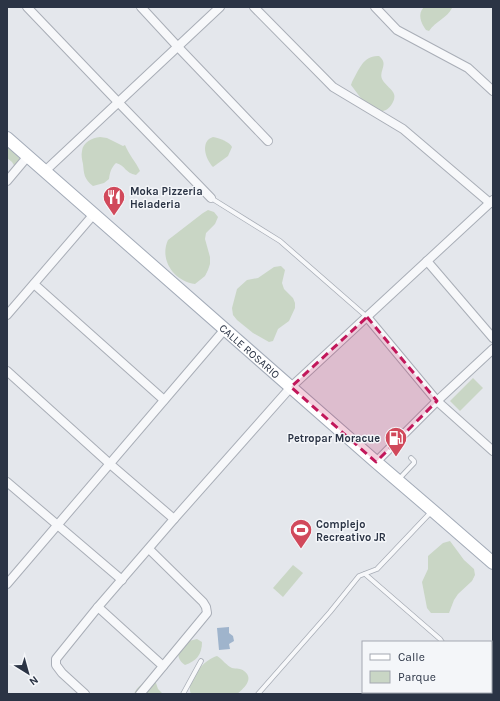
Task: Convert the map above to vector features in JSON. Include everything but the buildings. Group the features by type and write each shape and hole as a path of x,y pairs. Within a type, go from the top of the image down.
{"main road":[{"name":"CALLE ROSARIO","path":"7,138 493,563"}],"street":[{"path":"26,7 211,198"},
{"path":"141,7 268,141"},
{"path":"45,171 220,7"},
{"path":"85,694 62,673 56,665 56,659 98,607 174,519 292,387 491,202 403,129 333,87 254,7"},
{"path":"375,7 397,30 468,68 493,91"},
{"path":"7,181 28,156"},
{"path":"7,315 94,214"},
{"path":"427,261 493,338"},
{"path":"34,284 164,400"},
{"path":"367,317 437,401 493,451"},
{"path":"7,584 225,329"},
{"path":"376,462 398,445 437,401 493,349"},
{"path":"7,371 110,464 174,519"},
{"path":"7,482 122,580"},
{"path":"140,694 207,613 203,602 149,549"},
{"path":"98,607 163,666"}],"lane":[{"path":"211,198 280,241 367,317"},
{"path":"398,480 414,463 412,458"},
{"path":"258,694 330,612 359,576 377,569 432,510"},
{"path":"365,574 441,641"},
{"path":"183,694 201,661"}],"highlighted area":[{"path":"367,317 437,401 376,462 291,387"}],"green space":[{"path":"424,7 452,8 429,31 426,30 420,18"},
{"path":"379,56 384,64 381,76 382,79 393,92 394,100 390,107 377,113 363,101 351,85 362,64 369,58"},
{"path":"100,137 107,138 123,146 125,145 140,171 136,175 132,174 116,163 111,170 109,179 104,183 93,186 85,176 82,153 86,143 91,139"},
{"path":"213,137 227,142 232,147 228,156 213,167 206,155 205,146 206,142"},
{"path":"7,145 18,156 24,166 15,167 7,158"},
{"path":"208,210 214,212 218,217 215,224 206,233 205,239 210,257 210,264 205,276 195,284 181,279 170,268 165,255 166,248 168,240"},
{"path":"281,266 285,270 282,283 284,289 293,298 295,308 289,321 278,329 273,341 269,342 253,333 237,320 233,315 232,308 237,289 247,280 258,278 274,267"},
{"path":"473,378 483,388 460,411 450,401"},
{"path":"450,541 464,560 474,569 475,575 472,581 458,594 449,613 431,613 427,608 422,582 428,569 428,556 443,543"},
{"path":"293,565 303,573 283,597 273,588"},
{"path":"197,639 202,642 200,654 192,662 185,665 179,659 178,650 185,642"},
{"path":"217,656 230,667 244,671 248,677 247,684 237,694 191,694 191,683 197,671 207,661"},
{"path":"151,681 156,683 158,689 163,694 134,694 141,685"}],"water":[{"path":"229,627 229,633 233,636 234,641 229,644 230,649 219,650 217,628"}],"place":[{"name":"Moka Pizzeria Heladeria","path":"114,216"},
{"name":"Petropar Moracue","path":"396,458"},
{"name":"Complejo Recreativo JR","path":"301,550"}]}
